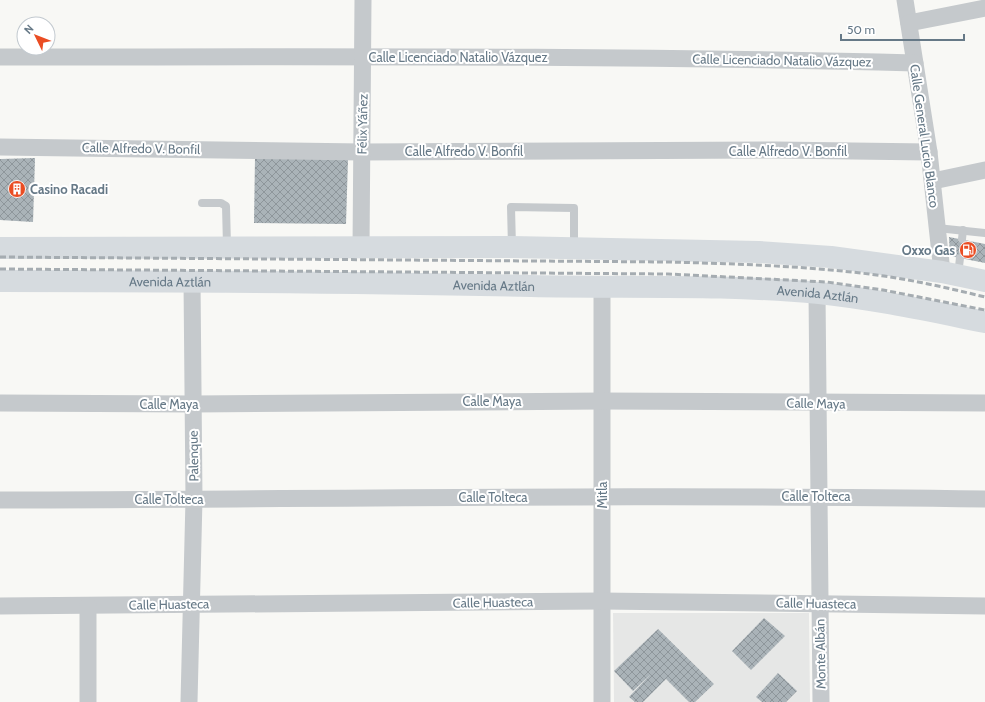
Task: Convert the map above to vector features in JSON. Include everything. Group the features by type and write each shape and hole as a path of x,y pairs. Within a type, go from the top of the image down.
{"main road":[{"path":"0,248 512,247 758,252 953,268 985,281"},
{"name":"Avenida Aztlán","path":"0,281 192,281 717,288 817,293 912,307 985,322"}],"street":[{"name":"Félix Yáñez","path":"361,248 363,56 362,0"},
{"name":"Calle General Lucio Blanco","path":"905,0 929,152 937,228 953,268"},
{"path":"909,23 985,8"},
{"name":"Calle Licenciado Natalio Vázquez","path":"0,57 363,56 915,62"},
{"name":"Calle Alfredo V. Bonfil","path":"0,147 362,152 776,150 929,152"},
{"path":"933,181 985,170"},
{"name":"Palenque","path":"189,702 194,499 192,281"},
{"name":"Mitla","path":"602,287 602,702"},
{"name":"Monte Albán","path":"817,293 819,403 818,602 821,702"},
{"name":"Calle Maya","path":"0,403 193,404 602,401 985,403"},
{"name":"Calle Tolteca","path":"0,500 602,496 985,498"},
{"name":"Calle Huasteca","path":"0,606 88,606 192,603 601,601 818,602 985,606"},
{"path":"88,606 88,702"}],"lane":[{"path":"202,203 221,203 226,206 227,247"},
{"path":"512,247 511,207 574,208 574,248"},
{"path":"937,228 985,233"},
{"path":"962,239 963,230"}],"shaded area":[{"path":"613,613 809,613 810,702 614,702"}],"building":[{"path":"255,157 348,159 346,224 254,223"},
{"name":"Casino Racadi","path":"35,158 33,222 0,220 0,159"},
{"name":"Oxxo Gas","path":"949,237 985,244 985,263 950,256"},
{"path":"764,618 785,636 751,670 732,651"},
{"path":"658,629 714,684 695,702 689,702 666,679 643,702 635,702 629,697 651,674 633,691 614,671"},
{"path":"778,673 797,691 786,702 762,702 756,697"}],"railway":[{"path":"0,257 669,262 749,265 830,270 884,276 948,288 985,297"},
{"path":"0,269 668,274 827,282 883,290 985,310"}],"place":[{"name":"Casino Racadi","path":"17,189"},
{"name":"Oxxo Gas","path":"968,250"}]}
